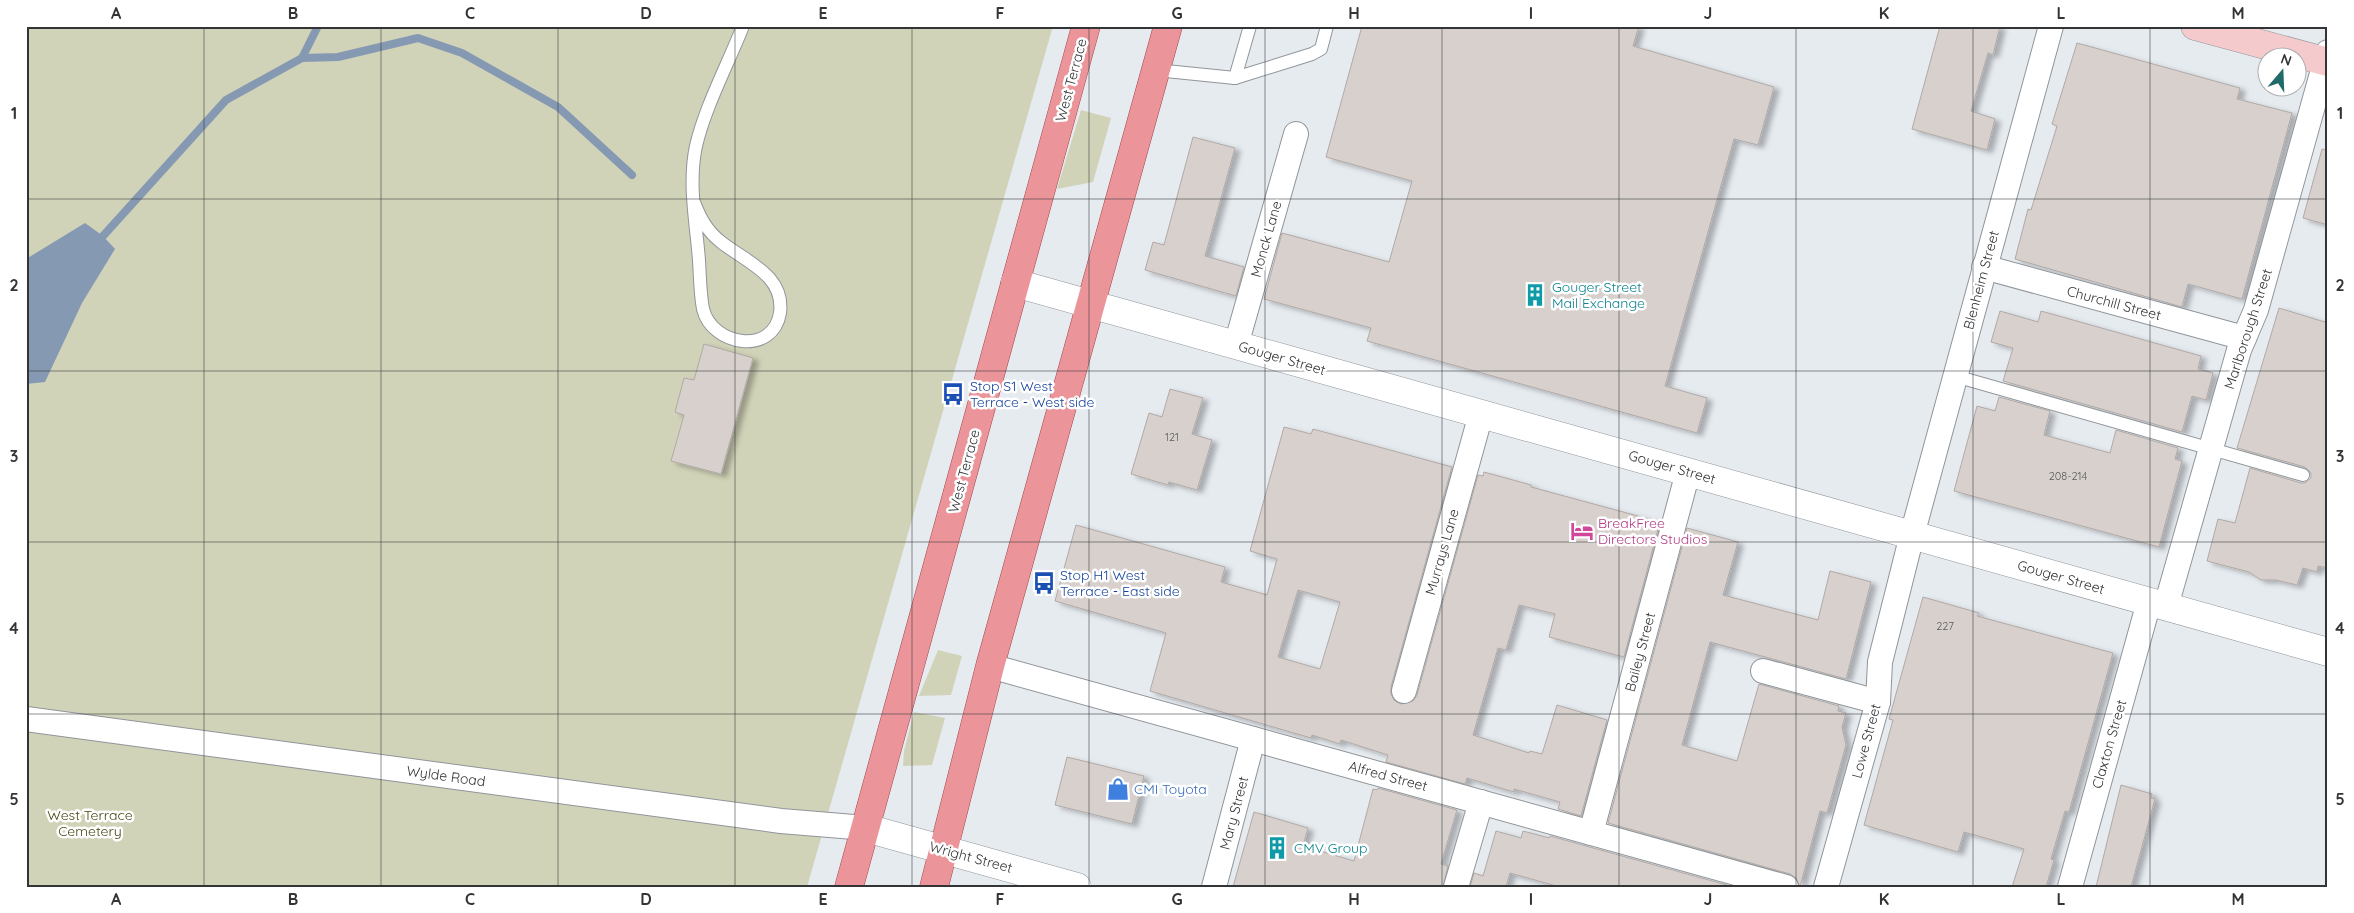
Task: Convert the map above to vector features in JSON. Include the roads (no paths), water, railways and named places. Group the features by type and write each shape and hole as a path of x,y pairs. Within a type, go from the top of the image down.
{"main road":[{"name":"West Terrace","path":"849,887 1086,26"},
{"path":"934,887 990,666 1168,26"},
{"path":"2195,26 2327,59"}],"street":[{"name":"Blenheim Street","path":"1912,535 1954,376 2052,26"},
{"name":"Marlborough Street","path":"2157,604 2211,449 2244,338 2256,310 2327,59"},
{"name":"Monck Lane","path":"1236,345 1296,134"},
{"name":"Churchill Street","path":"1984,267 2244,338"},
{"name":"Gouger Street","path":"1015,283 2328,652"},
{"name":"Murrays Lane","path":"1404,691 1481,414"},
{"name":"Bailey Street","path":"1592,833 1688,472"},
{"name":"Lowe Street","path":"1826,887 1878,702 1880,662 1912,535"},
{"name":"Claxton Street","path":"2070,887 2157,604"},
{"name":"Alfred Street","path":"990,666 1786,887"},
{"path":"1763,671 1878,702"},
{"name":"Wylde Road","path":"26,719 781,821 866,828"},
{"name":"Mary Street","path":"1214,887 1253,739"},
{"path":"1456,887 1481,802"},
{"name":"Wright Street","path":"866,828 1077,887"}],"lane":[{"path":"694,202 703,224 720,242 763,271 776,287 781,303 779,317 772,329 760,339 743,342 727,338 711,326 703,310 694,202 692,174 696,145 743,26"},
{"path":"1235,78 1250,26"},
{"path":"1156,70 1235,78 1312,54 1321,49 1327,26"},
{"path":"1954,376 2303,475"}],"water":[{"path":"85,223 103,236 115,249 82,303 45,382 26,384 26,259"}],"waterway":[{"path":"103,236 226,100 302,58 318,26"},
{"path":"302,58 338,57 418,38 462,53 558,107 632,175"}],"place":[{"name":"Gouger Street Mail Exchange","path":"1535,295"},
{"name":"Stop S1 West Terrace - West side","path":"953,394"},
{"name":"BreakFree Directors Studios","path":"1582,531"},
{"name":"Stop H1 West Terrace - East side","path":"1044,583"},
{"name":"CMI Toyota","path":"1118,789"},
{"name":"CMV Group","path":"1277,848"}],"park label":[{"name":"West Terrace Cemetery","path":"90,824"}]}
